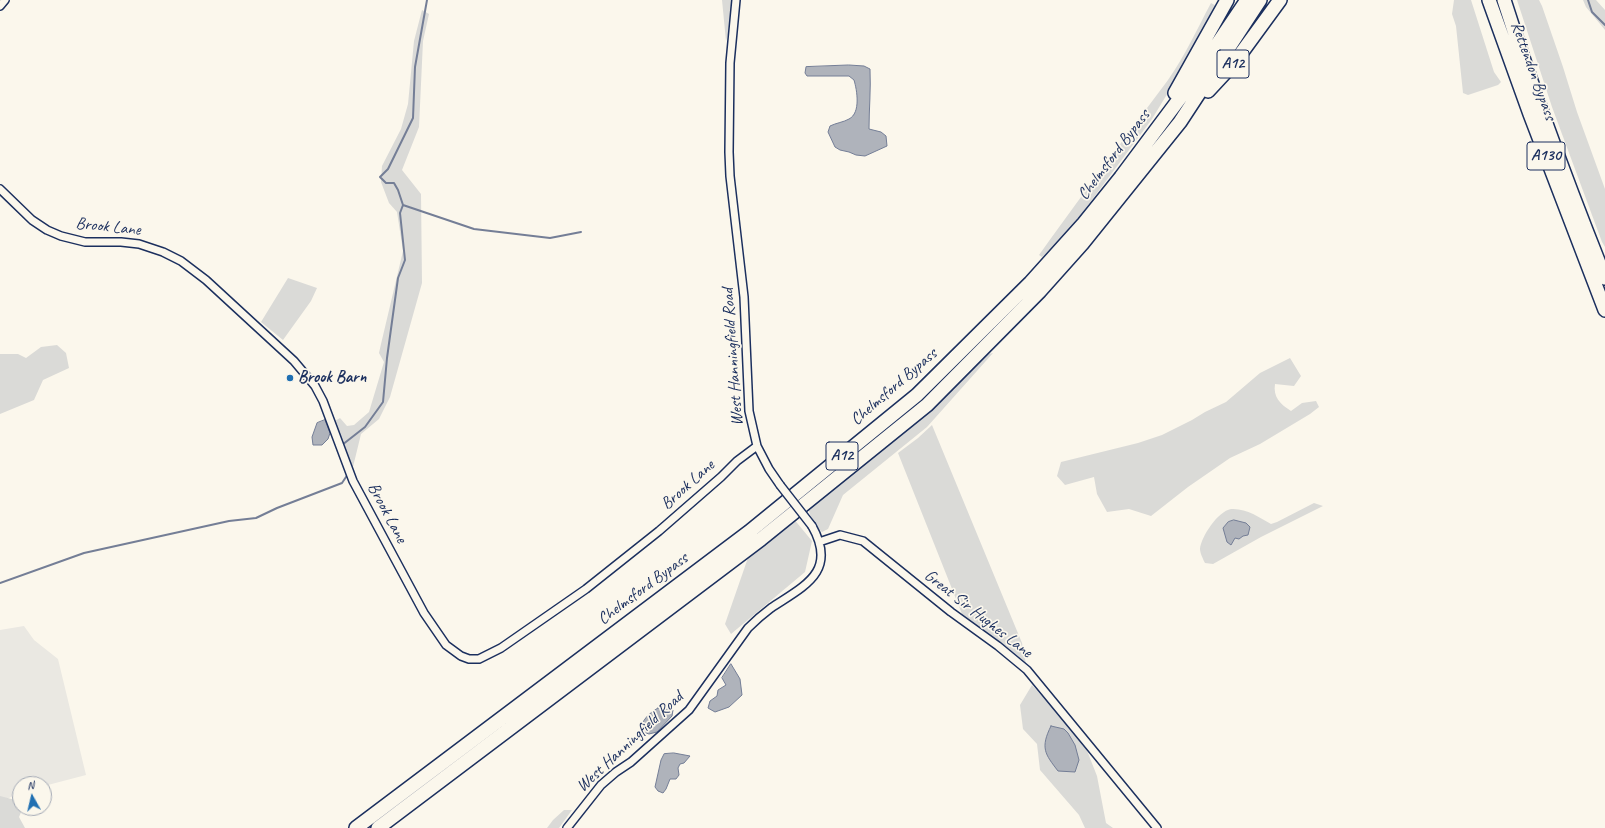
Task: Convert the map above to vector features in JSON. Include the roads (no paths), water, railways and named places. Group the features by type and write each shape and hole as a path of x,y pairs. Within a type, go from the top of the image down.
{"highway":[{"name":"A12","path":"1156,130 1177,88 1227,0"},
{"name":"Chelmsford Bypass","path":"356,828 749,532 917,394 1030,283 1084,223 1189,86 1247,0"},
{"name":"Chelmsford Bypass","path":"378,828 760,539 927,405 1040,291 1082,244 1180,122 1260,0"},
{"name":"A12","path":"1180,122 1234,63 1280,0"},
{"name":"Rettendon Bypass","path":"1489,0 1530,114 1605,310"},
{"name":"Rettendon Bypass","path":"1504,0 1542,116 1571,194 1605,278"}],"street":[{"path":"0,6 5,0"},
{"name":"West Hanningfield Road","path":"567,828 602,785 665,733 689,710 748,628 762,615 801,590 812,580 818,571 821,550 819,542 812,526 769,469 757,446 749,411 744,297 730,176 730,63 736,0"},
{"name":"Brook Lane","path":"0,189 32,220 47,230 61,236 85,242 121,242 139,244 163,252 177,259 206,280 294,361 310,380 323,401 353,481 424,613 446,645 461,656 469,659 478,659 501,648 586,589 659,531 721,477 737,461 757,446"},
{"name":"Great Sir Hughes Lane","path":"819,542 840,536 863,541 939,603 998,646 1027,670 1157,828"}],"waterway":[{"path":"342,445 365,427 383,402 387,358 398,278 405,260 400,213 403,205 394,183 386,183 380,177 388,169 413,118 415,67 427,0"},
{"path":"1588,0 1592,12 1605,25"},
{"path":"403,205 474,229 550,238 581,232"},
{"path":"0,583 84,553 229,521 256,518 277,508 342,483 348,474"}],"place":[{"name":"Brook Barn","path":"290,378"}]}
